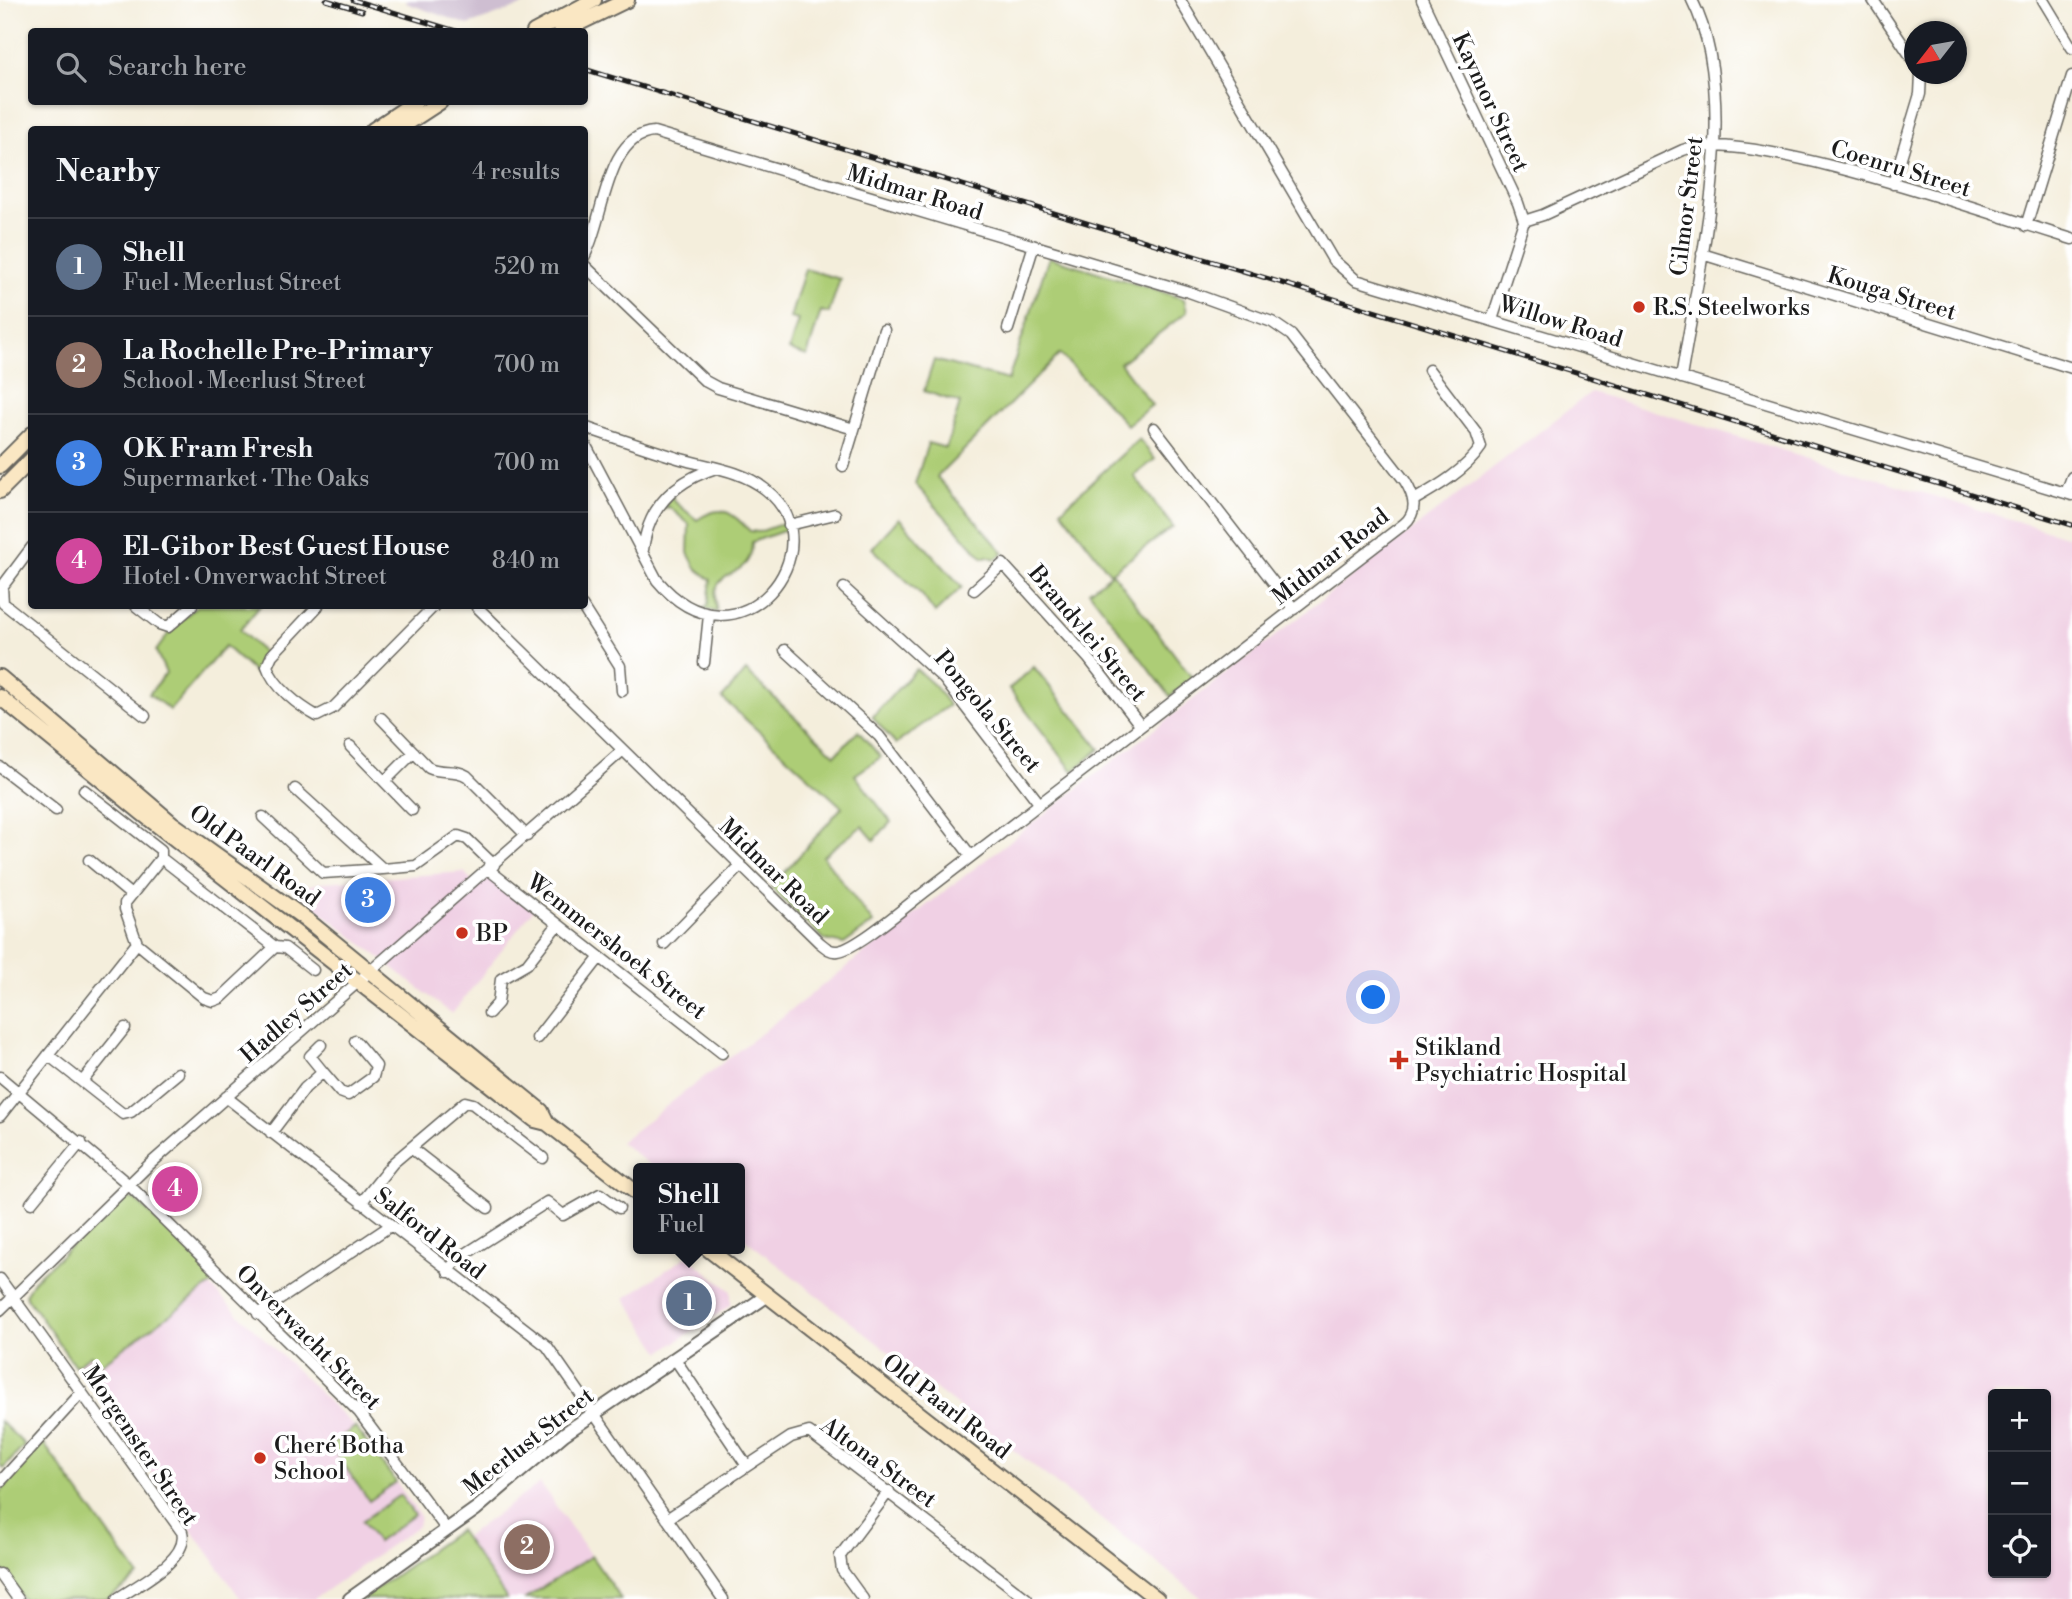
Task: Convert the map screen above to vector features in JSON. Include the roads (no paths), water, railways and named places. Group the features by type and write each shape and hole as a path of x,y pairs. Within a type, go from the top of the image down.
{"main road":[{"path":"564,25 594,0"},
{"path":"564,25 627,0"},
{"path":"379,126 410,105"},
{"path":"403,126 435,105"},
{"path":"0,466 28,438"},
{"path":"0,491 28,463"},
{"name":"Old Paarl Road","path":"0,677 173,824 298,913 521,1094 541,1111 547,1123"},
{"name":"Old Paarl Road","path":"0,697 142,813 536,1120 547,1123 633,1190"},
{"name":"Old Paarl Road","path":"715,1254 1157,1599"}],"street":[{"name":"Willow Road","path":"1180,0 1268,152 1341,269 1356,280 2069,494"},
{"name":"Kaymor Street","path":"1422,0 1524,221"},
{"name":"Cilmor Street","path":"1681,378 1717,146 1712,59 1706,33 1692,0"},
{"path":"1873,0 1904,46"},
{"path":"2043,0 2072,48"},
{"path":"2026,226 2072,76"},
{"path":"1892,184 1920,94 1920,84"},
{"name":"Midmar Road","path":"479,609 819,942 836,951 856,944 1294,609 1408,520 1414,500 1405,481 1301,348 1282,328 1189,292 1033,248 654,132 635,138 619,155 588,245"},
{"name":"Coenru Street","path":"1524,221 1543,215 1687,148 1717,146 1800,158 2072,239"},
{"path":"1492,320 1524,221"},
{"path":"1008,329 1033,248"},
{"name":"Kouga Street","path":"1702,254 2072,368"},
{"path":"588,269 703,380 854,429"},
{"path":"842,466 884,330"},
{"path":"1414,500 1441,484 1481,447 1476,432 1429,370"},
{"path":"588,428 739,474 767,490 779,505 789,525 790,555 777,586 751,608 730,615 709,615 690,609 671,598 657,580 588,449"},
{"path":"1154,428 1294,609"},
{"path":"643,551 651,518 670,492 698,474 716,468"},
{"path":"2069,494 2072,477"},
{"path":"789,525 835,514"},
{"path":"28,552 2,587 3,603 145,716"},
{"name":"Brandvlei Street","path":"974,590 1003,564 1089,659 1140,725"},
{"name":"Pongola Street","path":"844,588 944,679 1039,803"},
{"path":"140,609 159,624 168,627 189,609"},
{"path":"315,609 272,655 267,666 272,677 304,709 317,716 323,715 431,609"},
{"path":"584,609 620,666 622,691"},
{"path":"704,663 709,615"},
{"path":"785,650 879,736 971,856"},
{"path":"381,718 434,770 457,771 467,776 527,836"},
{"path":"350,746 412,810"},
{"name":"Hadley Street","path":"0,1310 128,1184 624,750"},
{"path":"385,781 414,752"},
{"path":"0,767 55,810"},
{"path":"295,789 383,869"},
{"path":"84,790 161,850 161,858 124,907 137,943 210,1001 220,998 275,947"},
{"path":"263,817 323,873 383,869"},
{"name":"Wemmershoek Street","path":"383,869 416,866 458,836 467,839 491,867 558,924 722,1053"},
{"path":"161,858 275,947 285,948 313,970"},
{"path":"89,860 131,895"},
{"path":"664,944 741,865"},
{"path":"489,1013 498,1003 501,979 527,964 558,924"},
{"path":"0,1116 137,943"},
{"path":"537,1038 600,957"},
{"path":"82,1083 125,1028"},
{"path":"321,1045 310,1056 340,1092 348,1096 373,1077 376,1066 355,1041"},
{"path":"48,1055 126,1114 178,1073"},
{"path":"271,1133 307,1086 323,1072"},
{"name":"Onverwacht Street","path":"0,1077 128,1184 367,1421 447,1530"},
{"name":"Salford Road","path":"226,1097 448,1272 547,1346 723,1599"},
{"path":"361,1203 391,1165 461,1104 468,1102 543,1158"},
{"path":"31,1203 81,1142"},
{"path":"411,1148 488,1208"},
{"path":"448,1272 456,1260 546,1202 552,1203 563,1215 599,1194 620,1209"},
{"path":"258,1314 390,1226"},
{"name":"Morgenster Street","path":"0,1279 182,1532 184,1540 177,1556 117,1599"},
{"name":"Meerlust Street","path":"351,1599 447,1530 541,1452 594,1413 768,1295"},
{"path":"675,1359 747,1466"},
{"path":"0,1482 82,1392"},
{"name":"Altona Street","path":"667,1519 795,1434 809,1432 1027,1599"},
{"path":"863,1599 842,1570 840,1556 889,1491"},
{"path":"0,1574 18,1599"}],"railway":[{"path":"326,0 362,11"},
{"path":"353,0 446,28"},
{"path":"588,70 2072,525"}],"place":[{"name":"R.S. Steelworks","path":"1639,307"},
{"name":"OK Fram Fresh","path":"368,900"},
{"name":"BP","path":"462,933"},
{"name":"Stikland Psychiatric Hospital","path":"1399,1060"},
{"name":"El-Gibor Best Guest House","path":"175,1189"},
{"name":"Shell","path":"689,1303"},
{"name":"Cheré Botha School","path":"260,1458"},
{"name":"La Rochelle Pre-Primary","path":"527,1547"}]}
